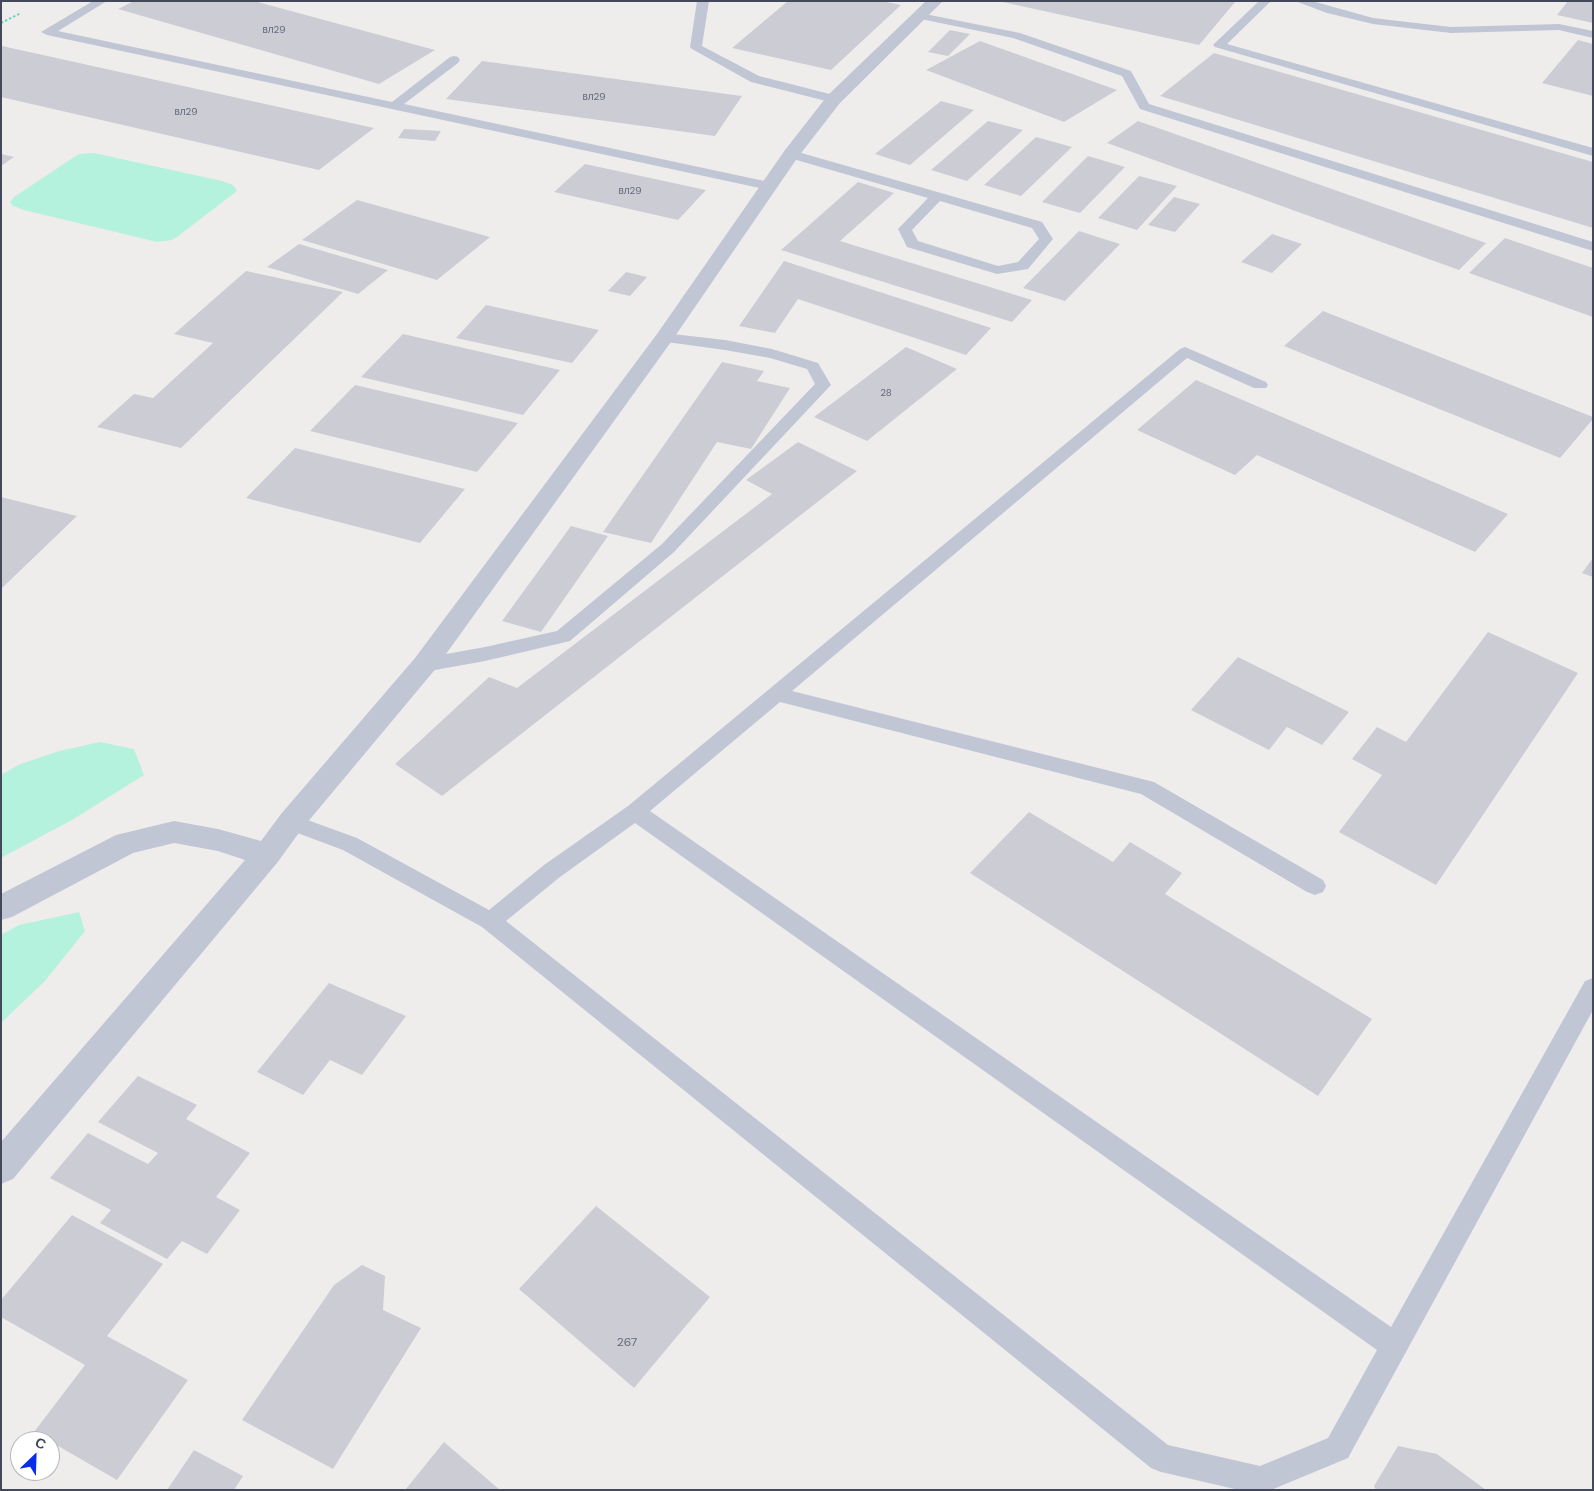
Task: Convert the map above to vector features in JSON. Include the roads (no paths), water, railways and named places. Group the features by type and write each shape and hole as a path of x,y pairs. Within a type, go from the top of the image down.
{"street":[{"path":"1,1168 267,855 290,822 424,665 664,338 791,154 834,99 935,1"},
{"path":"1,908 126,843 174,832 218,840 267,855"}],"lane":[{"path":"102,1 47,32 769,186"},
{"path":"703,1 696,47 755,79 834,99"},
{"path":"1266,1 1219,45 1593,152"},
{"path":"1300,1 1331,12 1383,23 1451,30 1559,27 1593,35"},
{"path":"920,16 1016,35 1128,74 1144,106 1593,247"},
{"path":"394,106 454,60"},
{"path":"791,154 1037,224 1046,239 1023,266 997,270 912,244 905,229 938,196"},
{"path":"424,665 485,654 563,636 668,548 823,385 813,366 772,354 725,345 664,338"},
{"path":"490,921 552,871 635,812 1185,352 1260,385"},
{"path":"776,694 1147,788 1315,886"},
{"path":"635,812 1395,1346"},
{"path":"290,822 350,844 490,921 1161,1458 1260,1480 1338,1448 1593,988"}]}
